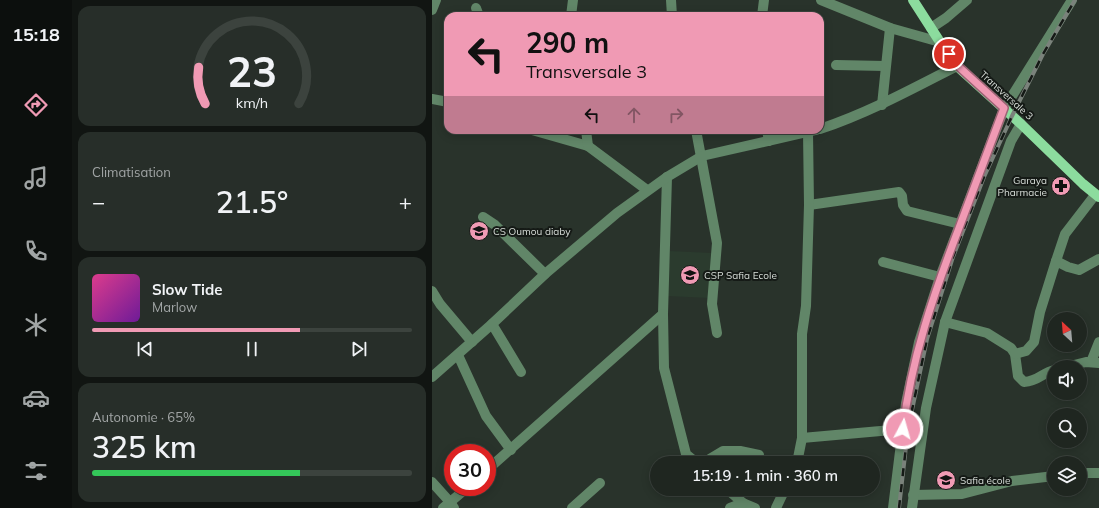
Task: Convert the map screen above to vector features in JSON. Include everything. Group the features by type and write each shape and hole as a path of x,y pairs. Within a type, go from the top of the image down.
{"main road":[{"name":"Transversale 3","path":"913,0 940,42 958,66 1097,196"}],"street":[{"path":"432,10 436,0"},
{"path":"571,12 573,0"},
{"path":"671,0 672,12"},
{"path":"762,12 764,0"},
{"path":"821,0 890,28 940,42"},
{"path":"931,28 946,18 967,0"},
{"path":"893,508 906,402 919,342 940,277 1004,108 1072,0"},
{"path":"882,105 890,28"},
{"path":"836,65 885,66"},
{"path":"824,128 882,105 958,66"},
{"path":"432,98 444,101"},
{"path":"912,508 926,408 944,322 1011,141 1021,124"},
{"path":"546,134 588,146 647,190"},
{"path":"586,134 588,146"},
{"path":"697,134 717,243 712,304 717,333"},
{"path":"768,134 769,141"},
{"path":"432,377 458,355 545,274 617,213 647,190 702,156 799,134"},
{"path":"798,456 802,438 802,334 806,306 812,134"},
{"path":"667,177 663,314 664,368 686,454 688,456"},
{"path":"809,205 899,192 902,196 903,205 907,211 960,224"},
{"path":"1015,354 1026,350 1034,342 1040,312 1065,234 1097,196"},
{"path":"483,217 495,225 545,274"},
{"path":"1056,261 1068,267 1079,270 1099,259"},
{"path":"883,262 940,277"},
{"path":"432,291 440,304 472,342"},
{"path":"496,462 663,314"},
{"path":"944,322 987,333 1010,348 1015,354 1018,376 1024,382 1034,382 1047,374"},
{"path":"492,324 521,372"},
{"path":"1095,363 1099,342"},
{"path":"458,355 486,416 511,450"},
{"path":"802,438 903,429"},
{"path":"715,456 723,451 740,451 759,455"},
{"path":"1087,473 1099,473"},
{"path":"913,495 962,494 1012,482 1047,477"},
{"path":"432,482 449,506 459,496"},
{"path":"572,508 600,483"},
{"path":"735,496 743,503 755,508"},
{"path":"776,508 782,496"},
{"path":"730,508 743,503"}],"shaded area":[{"name":"CSP Safia Ecole","path":"670,251 712,253 709,298 667,296"}],"railway":[{"path":"899,508 908,429 927,339 953,257 984,177 1012,116 1043,54 1075,0"}],"place":[{"name":"Garaya Pharmacie","path":"1061,186"},
{"name":"CS Oumou diaby","path":"479,231"},
{"name":"CSP Safia Ecole","path":"690,275"},
{"name":"Safia école","path":"946,480"}],"route":[{"path":"903,429 906,402 919,342 940,277 1004,108 958,66 949,54"}]}
